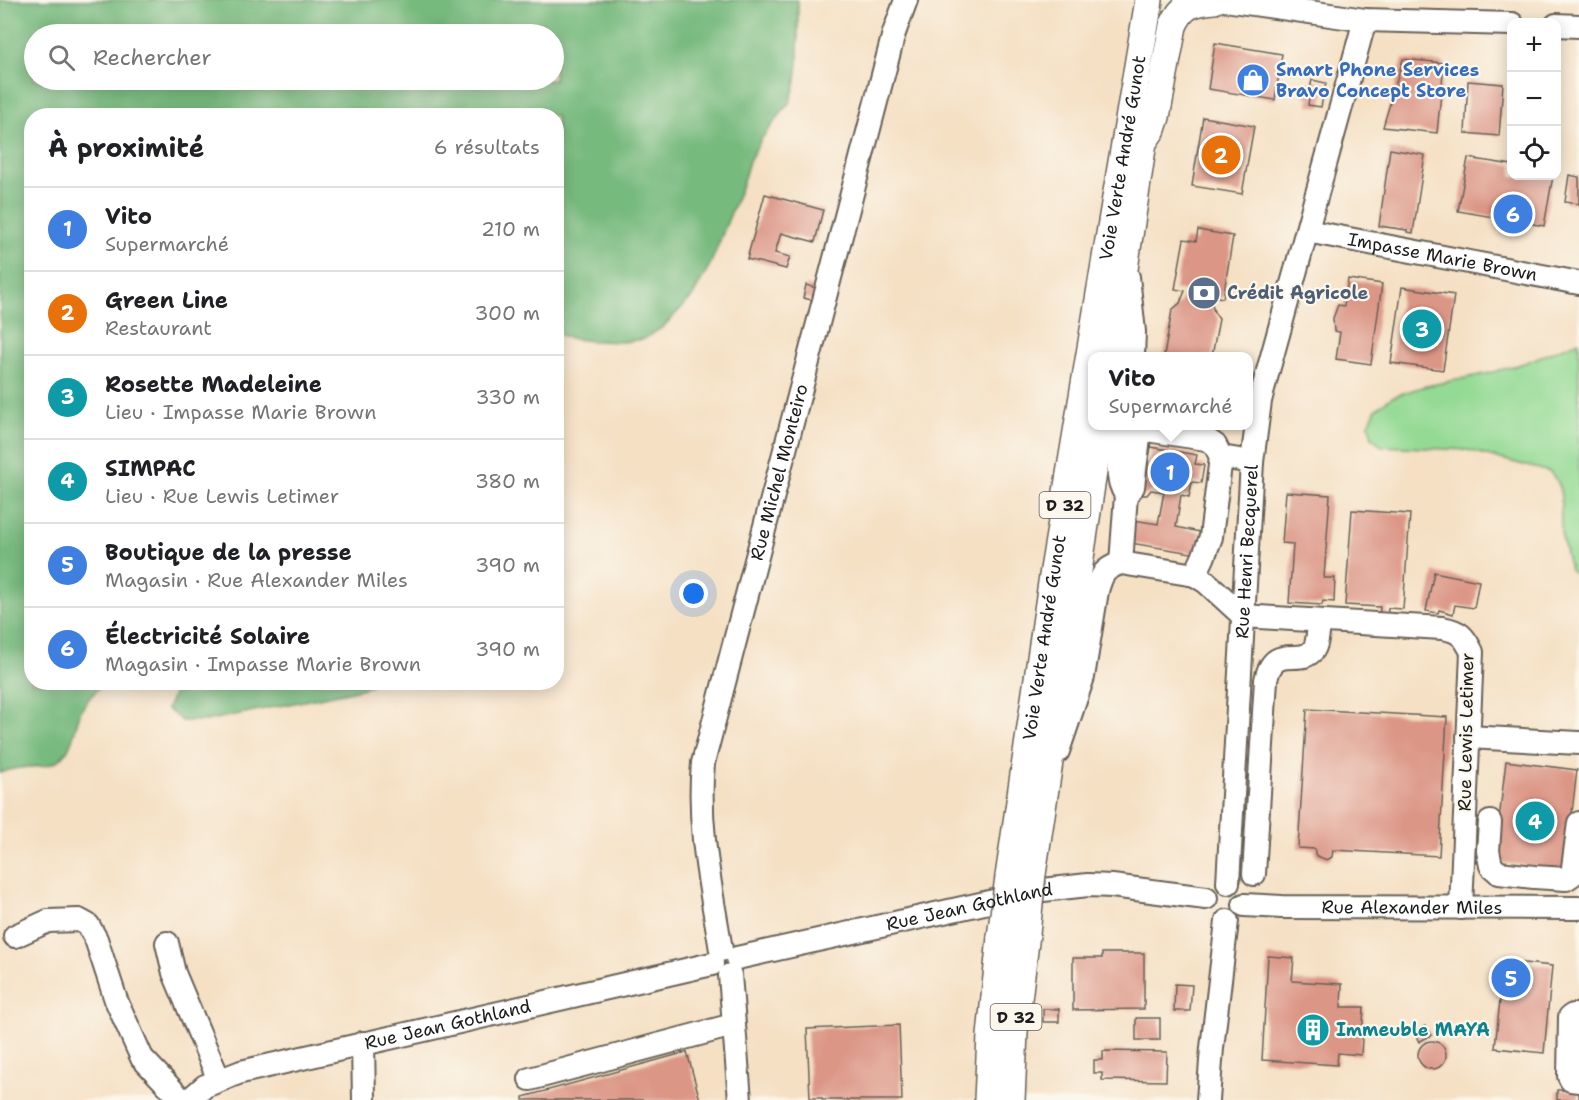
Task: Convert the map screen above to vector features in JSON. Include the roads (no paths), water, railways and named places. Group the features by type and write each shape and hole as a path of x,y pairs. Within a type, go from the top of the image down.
{"main road":[{"path":"1134,0 1136,14 1121,118 1135,138 1152,129 1173,26 1177,17 1192,4 1215,0"},
{"name":"Voie Verte André Gunot","path":"1112,352 1126,256 1149,0"},
{"name":"Voie Verte André Gunot","path":"1095,352 1135,138 1166,0"},
{"name":"Voie Verte André Gunot","path":"988,1100 992,1036 1013,935 1021,875 1053,576 1088,389"},
{"name":"Voie Verte André Gunot","path":"1021,875 1046,783 1099,430"},
{"name":"Voie Verte André Gunot","path":"1011,1100 1014,1032 1013,935"}],"street":[{"name":"Rue Michel Monteiro","path":"740,1100 725,962 704,842 701,813 703,763 891,44 906,0"},
{"path":"1225,0 1365,20 1507,24"},
{"name":"Rue Henri Becquerel","path":"1228,883 1251,462 1260,401 1365,20"},
{"path":"1561,25 1579,26"},
{"name":"Impasse Marie Brown","path":"1307,231 1579,283"},
{"path":"1126,256 1134,332 1133,352"},
{"path":"1121,563 1126,495 1120,486 1118,466 1131,430"},
{"path":"1150,430 1206,439 1215,445 1221,457 1211,537 1195,575"},
{"path":"1221,457 1251,462"},
{"path":"1046,783 1083,677 1100,580 1103,573 1110,567 1121,563 1195,575 1206,582 1243,616"},
{"name":"Rue Lewis Letimer","path":"1243,616 1442,628 1461,634 1472,651 1461,908"},
{"path":"1254,874 1266,680 1273,662 1280,658 1309,654 1314,649 1320,621"},
{"path":"1468,737 1579,743"},
{"path":"1490,822 1488,851 1491,866 1499,873 1566,879 1572,875 1579,823"},
{"path":"1228,883 1234,885 1242,893 1244,905 1239,916 1227,921 1216,919 1211,915 1206,898 1212,888 1228,883"},
{"name":"Rue Jean Gothland","path":"189,1100 205,1086 241,1072 1043,890 1088,885 1112,886 1206,898"},
{"name":"Rue Alexander Miles","path":"1244,905 1579,908"},
{"path":"15,936 48,921 79,920 88,925 96,939 116,1000 142,1058 182,1100"},
{"path":"1208,1100 1227,921"},
{"path":"167,943 174,973 219,1080"},
{"path":"1579,1015 1570,1017 1569,1076 1571,1080 1579,1081"},
{"path":"530,1079 733,1025"},
{"path":"363,1043 364,1100"}],"place":[{"name":"Smart Phone Services Bravo Concept Store","path":"1253,80"},
{"name":"Green Line","path":"1221,155"},
{"name":"Électricité Solaire","path":"1513,214"},
{"name":"Crédit Agricole","path":"1204,293"},
{"name":"Rosette Madeleine","path":"1422,329"},
{"name":"Vito","path":"1170,472"},
{"name":"SIMPAC","path":"1535,821"},
{"name":"Boutique de la presse","path":"1511,978"},
{"name":"Immeuble MAYA","path":"1313,1030"}]}
